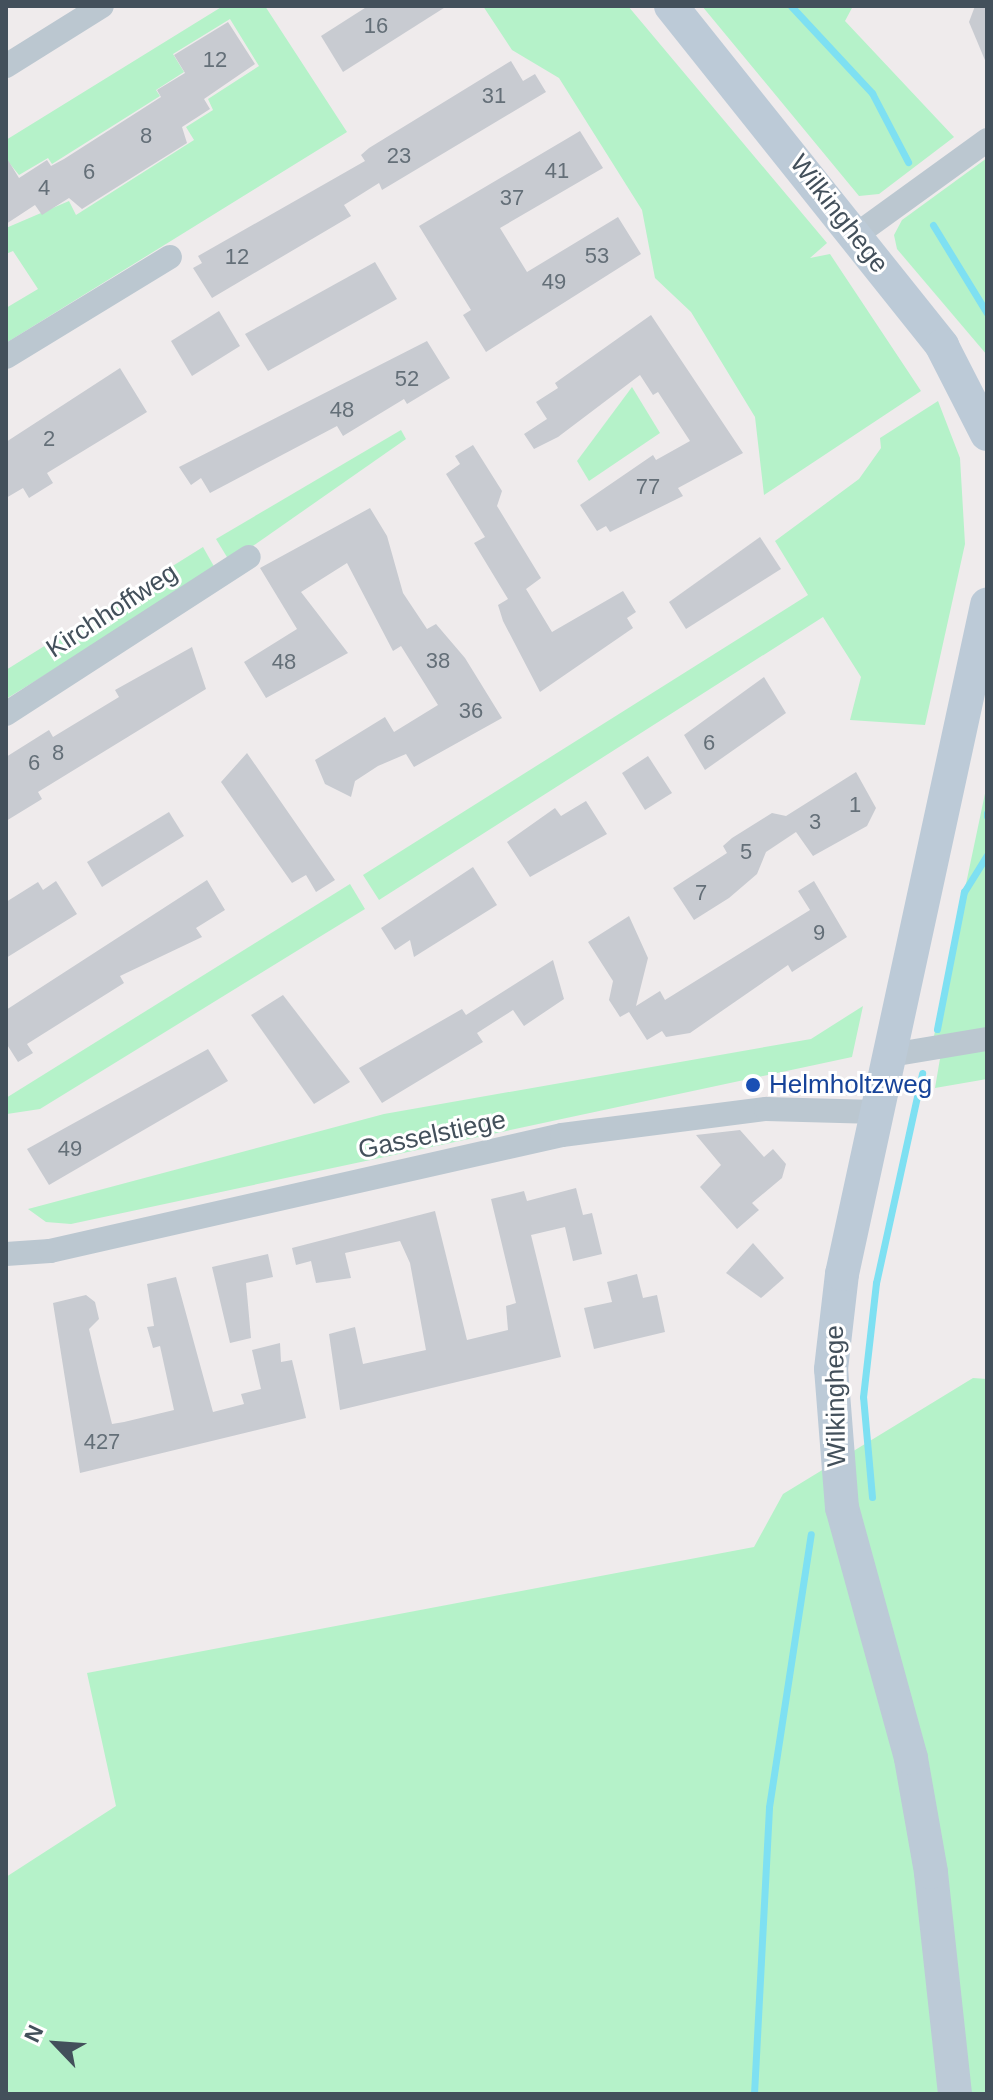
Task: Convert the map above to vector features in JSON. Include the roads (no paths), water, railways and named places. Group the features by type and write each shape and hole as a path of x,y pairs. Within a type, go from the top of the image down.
{"street":[{"path":"6,66 102,6"},
{"name":"Wilkinghege","path":"671,6 856,235 959,372 987,434"},
{"path":"856,235 987,140"},
{"path":"6,357 170,257"},
{"name":"Kirchhoffweg","path":"6,714 249,557"},
{"name":"Wilkinghege","path":"955,2094 916,1783 835,1466 835,1317 987,605"},
{"path":"891,1055 987,1039"},
{"name":"Gasselstiege","path":"8,1249 50,1251 562,1135 766,1109 877,1112"}],"waterway":[{"path":"791,6 872,93 908,162"},
{"path":"933,225 987,313"},
{"path":"937,1029 964,892 987,855"},
{"path":"872,1497 863,1397 876,1283 922,1073"},
{"path":"754,2094 769,1807 811,1534"}],"place":[{"name":"Helmholtzweg","path":"753,1085"}]}
